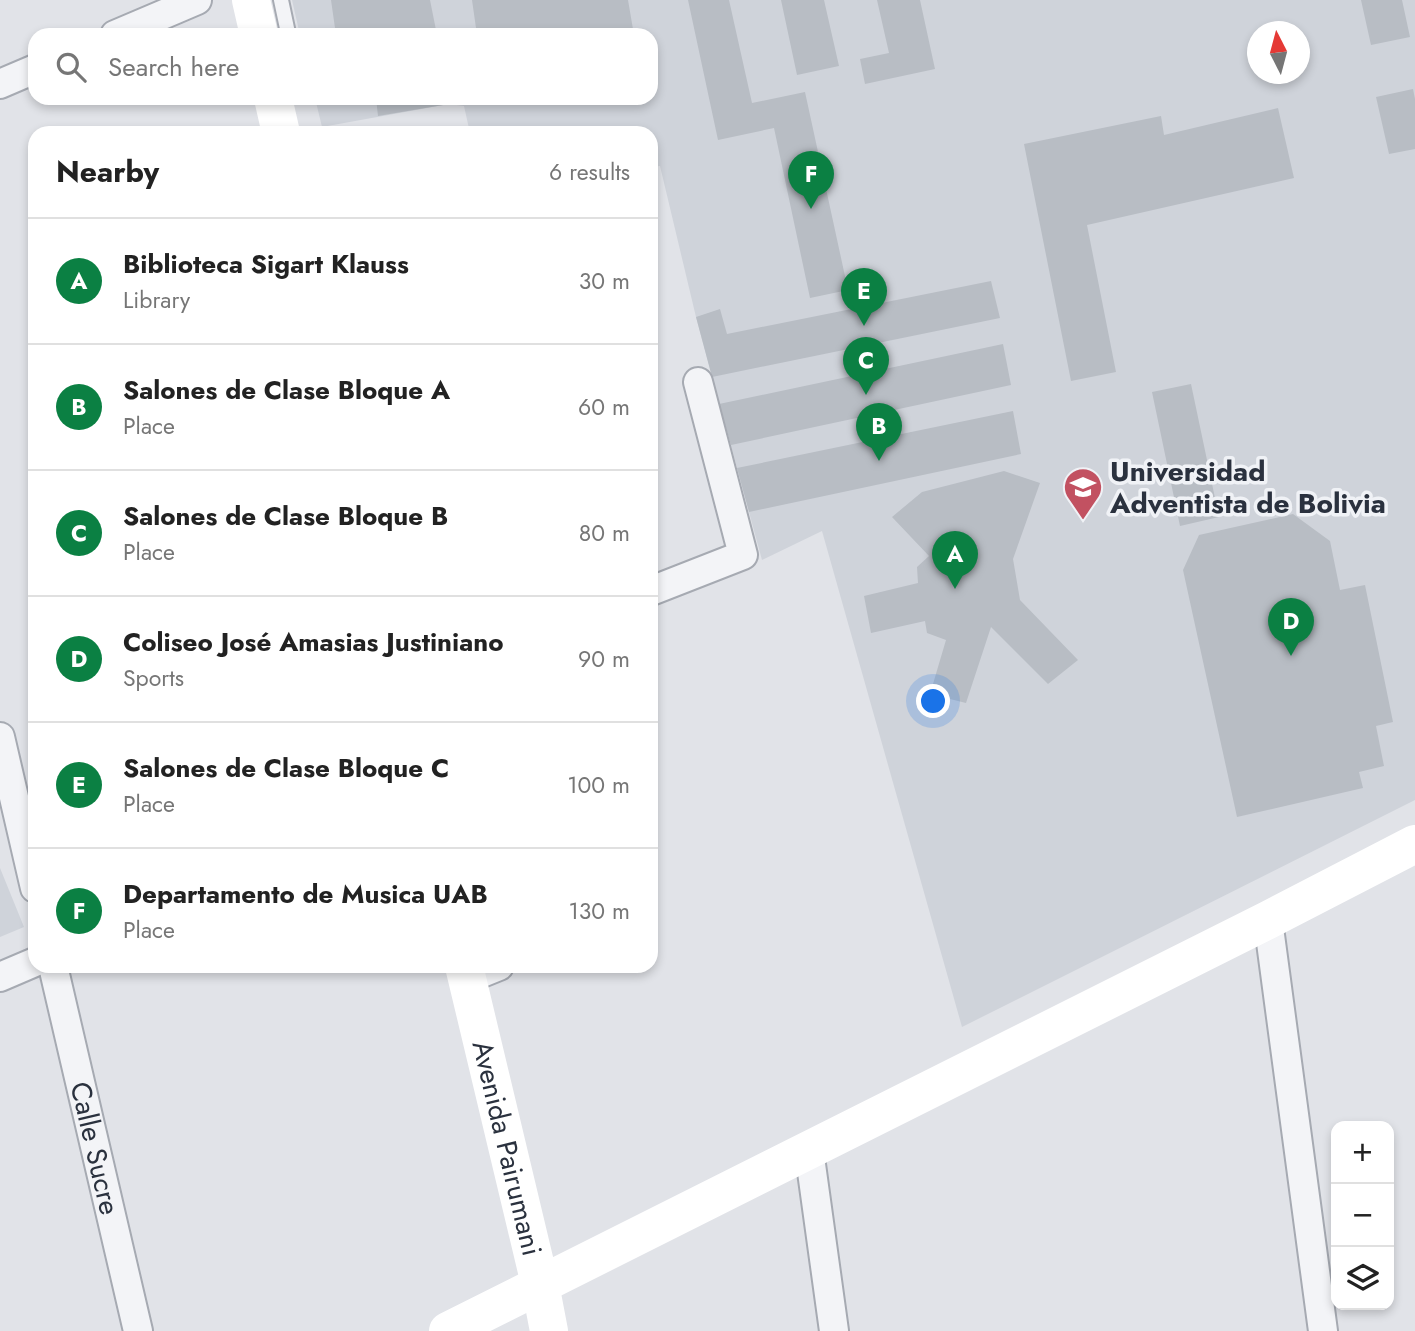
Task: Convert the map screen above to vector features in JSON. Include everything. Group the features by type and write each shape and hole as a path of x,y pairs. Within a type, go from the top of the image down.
{"street":[{"path":"131,28 197,0"},
{"path":"251,0 257,28"},
{"path":"0,84 28,72"},
{"path":"275,105 279,126"},
{"path":"658,588 743,555 698,382"},
{"path":"0,737 28,839"},
{"path":"448,1331 1415,844"},
{"path":"1268,920 1323,1331"},
{"path":"0,976 28,965"},
{"name":"Calle Sucre","path":"55,973 138,1331"},
{"name":"Avenida Pairumani","path":"478,973 549,1331"},
{"path":"809,1150 834,1331"}],"lane":[{"path":"281,0 287,28"}],"shaded area":[{"name":"Universidad Adventista de Bolivia","path":"292,0 1415,0 1415,800 962,1027 822,531 762,560 658,166 658,126 468,126 464,106 456,105 658,105 658,28 298,28"},
{"name":"Universidad Adventista de Bolivia","path":"317,105 443,105 322,126"},
{"path":"0,868 24,927 0,937"}],"building":[{"path":"331,0 430,0 436,28 335,28"},
{"path":"472,0 628,0 633,28 476,28"},
{"path":"688,0 729,0 752,103 805,92 848,290 810,298 774,128 718,140"},
{"path":"781,0 824,0 839,66 797,75"},
{"path":"877,0 920,0 935,69 865,84 860,59 889,53"},
{"path":"1361,0 1402,0 1410,37 1371,45"},
{"path":"1413,89 1415,149 1389,154 1376,97"},
{"path":"377,105 443,105 378,116"},
{"path":"1278,108 1294,178 1087,225 1116,372 1071,381 1024,144 1161,116 1164,135"},
{"path":"991,281 1000,318 712,377 696,317 720,309 727,334"},
{"path":"1003,344 1011,385 731,445 719,404"},
{"path":"1191,384 1219,517 1180,526 1152,392"},
{"path":"1013,411 1021,454 749,512 737,468"},
{"path":"1004,471 1040,483 1013,559 1020,600 1078,660 1048,684 991,627 966,703 930,694 946,640 927,633 925,621 871,633 864,596 918,583 917,567 929,556 892,517 922,492"},
{"path":"1293,514 1330,541 1340,590 1365,585 1393,722 1376,726 1384,766 1359,772 1363,788 1237,817 1183,570 1199,535"}],"place":[{"name":"Departamento de Musica UAB","path":"811,209"},
{"name":"Salones de Clase Bloque C","path":"864,326"},
{"name":"Salones de Clase Bloque B","path":"866,395"},
{"name":"Salones de Clase Bloque A","path":"879,461"},
{"name":"Universidad Adventista de Bolivia","path":"1083,521"},
{"name":"Biblioteca Sigart Klauss","path":"955,589"},
{"name":"Coliseo José Amasias Justiniano","path":"1291,656"}]}
